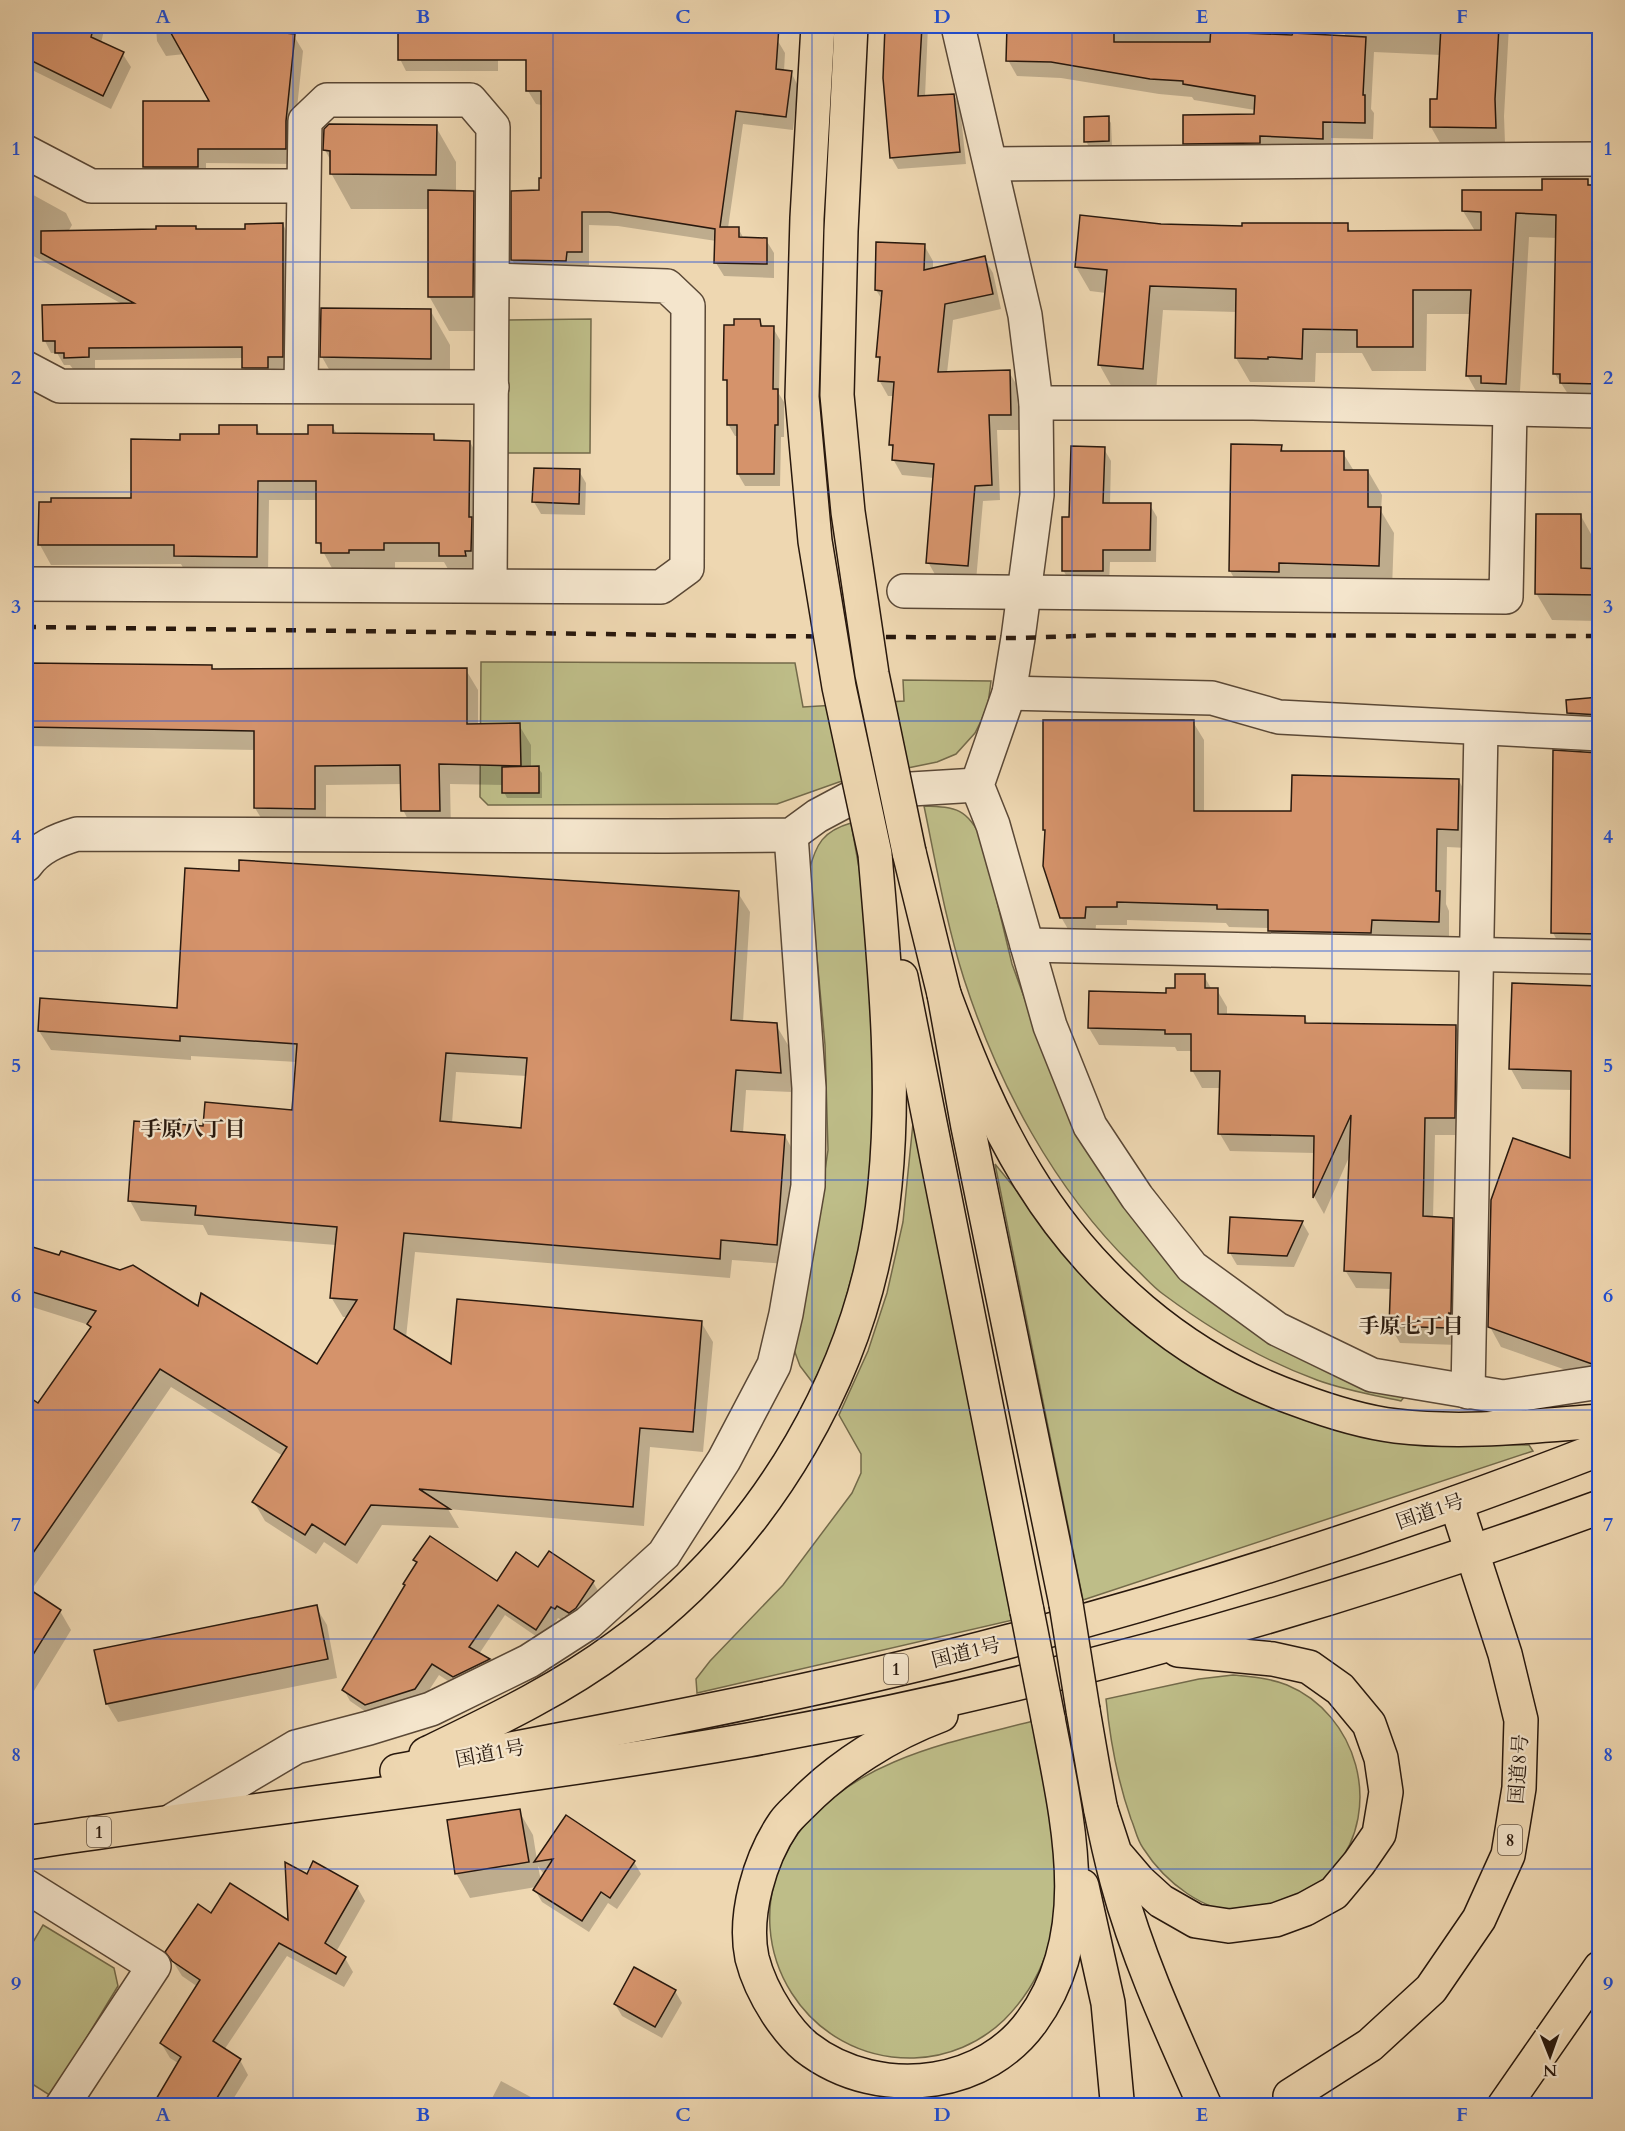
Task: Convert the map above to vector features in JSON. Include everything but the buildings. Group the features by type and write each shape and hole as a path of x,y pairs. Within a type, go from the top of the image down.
{"highway":[{"path":"818,26 807,218 802,397 815,541 838,687 931,1123 1068,1821 1108,2003 1116,2106"},
{"path":"850,26 837,395 848,512 872,674 909,852 944,994 968,1127 1066,1604 1101,1810 1116,1880 1160,2006 1205,2106"},
{"path":"383,1774 492,1722 555,1686 618,1647 672,1604 722,1555 766,1500 831,1387 855,1327 874,1259 885,1185 888,1109 887,1021 875,854"},
{"path":"944,994 969,1060 996,1119 1027,1176 1057,1218 1104,1276 1152,1319 1207,1359 1269,1390 1330,1411 1395,1426 1460,1431 1599,1421"},
{"name":"国道1号","path":"173,1820 383,1774 754,1701 1008,1642 1249,1573 1456,1503 1599,1449"},
{"name":"国道8号","path":"1290,2096 1370,2045 1431,1989 1479,1919 1508,1855 1519,1788 1521,1720 1505,1654 1456,1503"},
{"name":"国道1号","path":"26,1843 173,1820 385,1794 646,1756 875,1716 1027,1682 1154,1649 1294,1608 1472,1551 1599,1507"},
{"path":"1101,1810 1115,1853 1139,1881 1161,1901 1196,1921 1229,1926 1275,1920 1305,1909 1334,1893 1379,1834 1386,1792 1382,1758 1369,1724 1340,1689 1309,1666 1273,1659 1154,1649"},
{"path":"1027,1682 932,1718 887,1741 842,1769 811,1795 785,1822 766,1857 755,1888 750,1921 752,1957 765,1994 784,2024 806,2047 837,2066 876,2080 914,2082 954,2076 990,2061 1022,2036 1044,2004 1059,1973 1068,1938 1072,1900 1068,1821"},
{"path":"1504,2106 1599,1968"}],"street":[{"path":"958,26 992,164 1025,315 1036,403 1036,495 1025,592 1009,693 977,784 993,825 1050,1026 1090,1126 1137,1197 1192,1267 1277,1329 1372,1376 1468,1392 1503,1397 1599,1382"},
{"path":"301,386 304,121 327,100 470,100 494,127 490,585"},
{"path":"26,152 91,186 303,186"},
{"path":"992,164 1599,159"},
{"path":"26,584 660,587 687,568 688,306 667,286 493,280"},
{"path":"26,370 60,386 492,387"},
{"path":"1036,403 1253,403 1599,411"},
{"path":"904,591 1506,597 1510,410"},
{"path":"1009,693 1212,698 1279,717 1599,734"},
{"path":"1468,1392 1481,729"},
{"path":"26,865 31,857 54,841 77,834 665,836 791,834 817,816 862,792 977,784"},
{"path":"173,1820 296,1747 431,1709 529,1661 588,1623 664,1554 724,1460 774,1365 786,1314 808,1186 809,1088 791,834"},
{"path":"1027,945 1599,957"},
{"path":"26,1886 154,1966 62,2106"}],"shaded area":[{"path":"591,319 590,453 507,453 507,320"},
{"path":"481,662 795,663 803,707 904,701 903,680 991,681 988,704 981,721 975,733 956,754 937,762 839,782 777,804 488,805 480,797"},
{"path":"924,806 945,807 960,812 977,829 982,839 1012,964 1039,1038 1134,1213 1405,1396 1401,1401 1317,1380 1256,1353 1218,1331 1155,1288 1104,1236 1054,1169 1012,1096 994,1057 964,979 952,936"},
{"path":"851,823 866,907 878,1021 871,1206 835,1338 813,1383 800,1366 793,1347 818,1218 828,1150 825,1045 809,871 822,840 834,830"},
{"path":"913,1123 1013,1620 697,1693 696,1679 710,1661 783,1585 852,1493 861,1473 861,1454 839,1415 868,1351 887,1293 903,1222"},
{"path":"995,1164 1098,1290 1137,1324 1432,1444 1529,1445 1533,1451 1083,1600"},
{"path":"1233,1675 1260,1678 1287,1685 1311,1699 1331,1717 1346,1740 1356,1765 1360,1791 1358,1818 1350,1844 1335,1868 1319,1883 1303,1893 1247,1911 1216,1908 1188,1894 1162,1872 1143,1848 1131,1819 1118,1774 1106,1699 1199,1679"},
{"path":"1033,1721 1052,1807 1058,1904 1049,1946 1040,1970 1028,1991 1013,2011 985,2036 951,2052 914,2058 876,2054 842,2041 814,2020 792,1993 777,1962 770,1927 772,1891 785,1855 794,1839 817,1811 831,1799 878,1769 945,1744"},
{"path":"43,1925 114,1968 118,1986 51,2096 26,2080 26,1954"}],"railway":[{"path":"26,627 1018,638 1107,635 1600,636"}],"district":[{"name":"手原八丁目","path":"193,1129"},
{"name":"手原七丁目","path":"1411,1326"}]}
